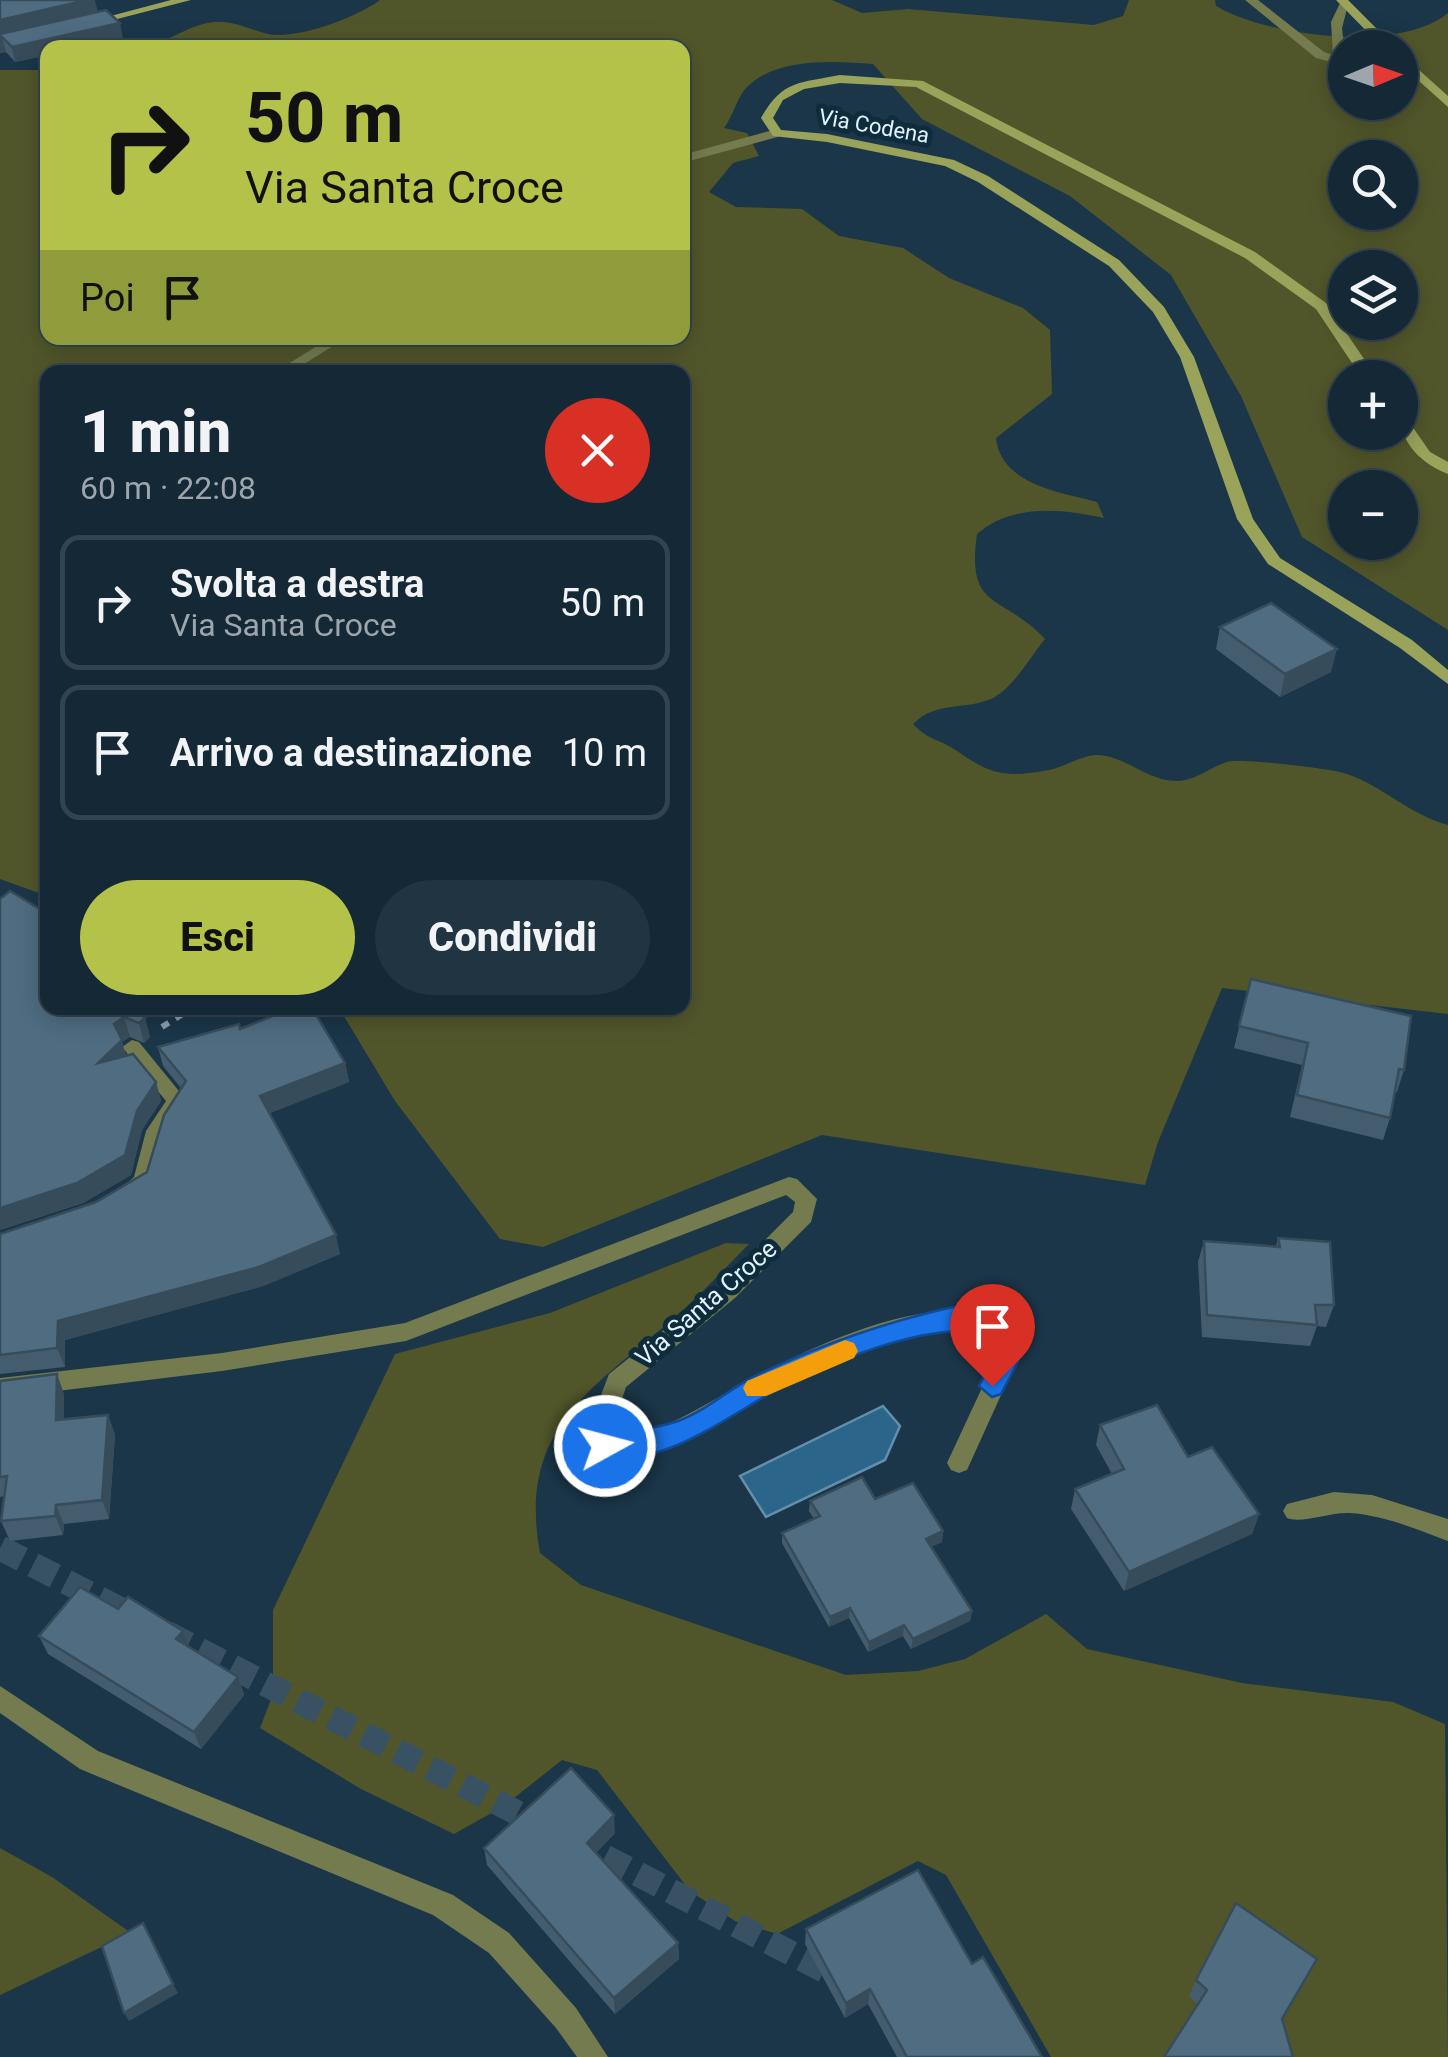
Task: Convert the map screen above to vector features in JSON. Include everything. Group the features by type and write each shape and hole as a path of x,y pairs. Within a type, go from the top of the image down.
{"street":[{"path":"70,28 185,0"},
{"path":"1251,0 1320,55 1335,60 1340,55 1334,32 1344,2 1372,30"},
{"path":"1418,74 1448,103"},
{"name":"Via Codena","path":"1358,360 1321,306 1250,255 919,84 840,79 801,86 778,98 772,108 768,118 777,133 949,162 984,179 1114,263 1159,310 1187,357 1245,519 1274,561 1406,644 1448,679"},
{"path":"690,156 777,133"},
{"path":"294,365 327,345"},
{"path":"1418,445 1425,455 1448,470"},
{"path":"110,1202 143,1182 156,1131 177,1102 132,1047"},
{"name":"Via Santa Croce","path":"0,1388 222,1362 406,1332 789,1185 806,1199 803,1216 727,1292 616,1380 600,1429 605,1446 623,1446 686,1431 765,1383 893,1331 953,1317 990,1324 1005,1362 959,1462"},
{"path":"1295,1511 1321,1500 1369,1504 1448,1530"},
{"path":"0,1698 89,1760 443,1905 499,1943 566,2018 594,2057"}],"green space":[{"path":"380,0 832,0 862,13 908,9 1094,25 1123,16 1129,0 1215,0 1216,6 1267,26 1328,35 1328,120 1418,120 1418,30 1410,30 1448,13 1448,630 1338,560 1418,560 1418,470 1328,470 1328,554 1302,537 1241,396 1171,275 1070,196 922,119 873,64 806,63 758,78 743,92 724,128 747,133 759,156 733,163 709,192 736,207 802,209 839,236 903,248 949,278 1023,308 1050,330 1052,394 996,438 1000,454 1009,466 1035,484 1097,502 1104,518 1072,512 1022,513 991,524 977,534 975,559 982,589 1045,639 1001,693 983,702 932,712 913,724 980,765 1010,774 1049,770 1099,755 1157,778 1178,781 1235,761 1340,772 1448,825 1448,1014 1222,988 1158,1142 1145,1185 822,1135 543,1247 500,1239 395,1101 343,1015 690,1015 690,365 40,365 40,893 0,879 0,70 40,70 40,345 690,345 690,40 164,40 215,22 280,35 326,26"},
{"path":"726,1243 749,1244 683,1310 595,1386 571,1411 553,1439 540,1471 536,1508 540,1553 581,1585 846,1675 918,1671 965,1659 1046,1614 1087,1649 1242,1683 1393,1702 1445,1724 1448,2057 1051,2057 946,1875 918,1861 777,1934 735,1921 690,1891 597,1770 562,1760 504,1806 454,1834 361,1789 260,1728 273,1694 273,1610 395,1354 550,1313"},
{"path":"0,1848 52,1877 131,1933 0,1995"}],"water":[{"path":"883,1406 900,1426 885,1460 766,1517 740,1476"}],"building":[{"path":"0,0 87,0 0,20"},
{"path":"106,10 120,23 12,47 0,34"},
{"path":"1271,603 1337,649 1285,674 1220,627"},
{"path":"10,891 40,909 40,1015 141,1015 145,1018 139,1023 124,1017 114,1024 122,1040 98,1063 133,1054 156,1082 137,1111 125,1155 77,1183 0,1208 0,899"},
{"path":"1251,979 1411,1016 1404,1070 1399,1069 1390,1118 1297,1095 1308,1043 1239,1026"},
{"path":"275,1015 316,1015 345,1063 260,1096 336,1235 259,1267 58,1321 57,1348 0,1355 0,1234 96,1202 147,1172 164,1115 186,1081 158,1047 239,1024 240,1029"},
{"path":"1278,1238 1330,1242 1334,1305 1315,1305 1317,1325 1207,1315 1204,1241 1280,1247"},
{"path":"57,1374 56,1420 108,1415 102,1500 56,1505 55,1516 1,1521 7,1476 0,1477 0,1381"},
{"path":"1157,1405 1188,1457 1212,1447 1259,1514 1129,1572 1075,1489 1124,1469 1100,1425"},
{"path":"862,1477 875,1499 913,1483 943,1531 926,1539 972,1611 913,1639 904,1625 869,1642 850,1608 830,1617 782,1533 820,1516 810,1501"},
{"path":"80,1587 118,1609 128,1597 183,1631 176,1639 238,1677 194,1732 39,1636"},
{"path":"571,1768 614,1815 587,1843 678,1943 614,1998 484,1848"},
{"path":"918,1870 972,1964 983,1957 1042,2057 907,2057 870,1989 846,2003 806,1929"},
{"path":"1236,1903 1317,1959 1282,2019 1293,2057 1164,2057 1207,1990 1196,1980"},
{"path":"143,1923 173,1984 124,2013 102,1946"}],"tunnel":[{"path":"0,1548 141,1620"},
{"path":"166,1633 541,1825"},
{"path":"572,1840 839,1978"}],"slow traffic":[{"path":"756,1388 845,1351"}],"route":[{"path":"605,1446 623,1446 686,1431 765,1383 893,1331 953,1317 990,1324 1005,1362 992,1386"}]}
